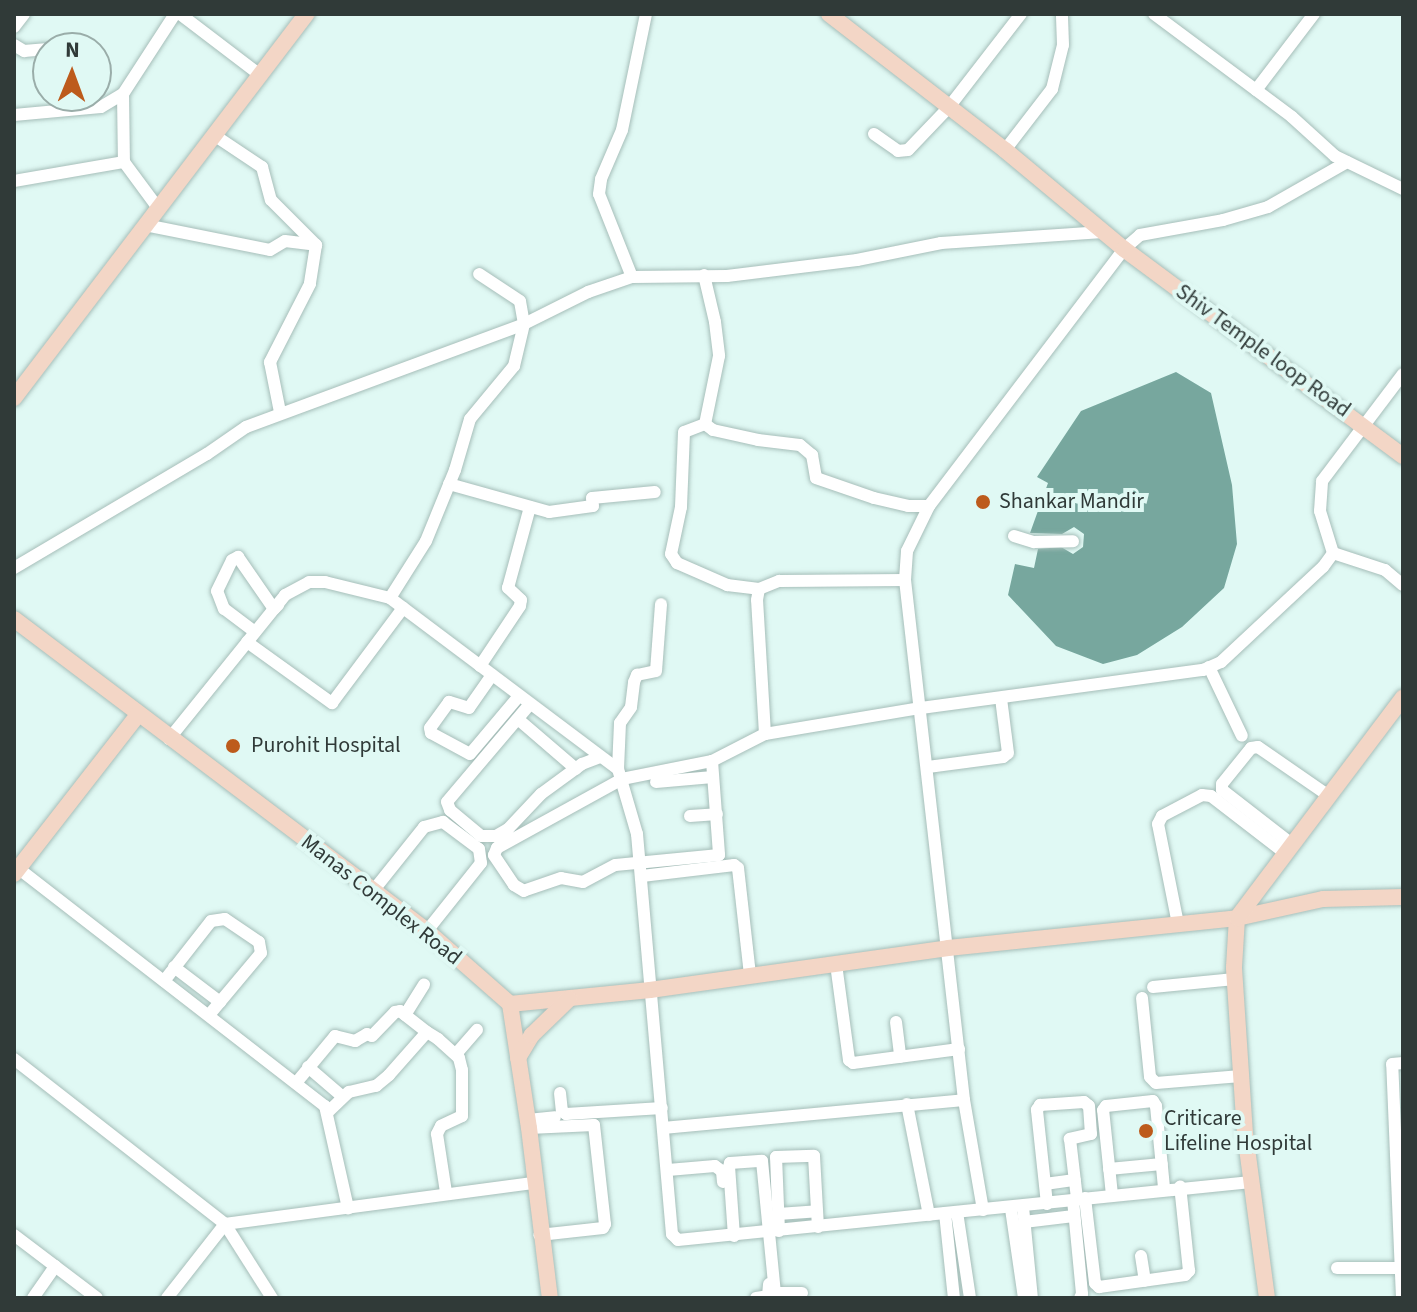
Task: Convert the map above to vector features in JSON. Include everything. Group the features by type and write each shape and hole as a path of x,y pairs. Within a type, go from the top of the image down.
{"street":[{"path":"14,27 24,14"},
{"path":"14,115 101,107 123,94 178,14 260,75"},
{"path":"14,398 307,14"},
{"path":"632,277 599,194 601,179 622,130 646,14"},
{"name":"Shiv Temple loop Road","path":"829,14 1005,150 1124,249 1365,427 1322,481 1320,511 1333,553"},
{"path":"874,134 898,151 908,150 949,107 1021,14"},
{"path":"1005,150 1052,89 1063,45 1062,14"},
{"path":"1256,90 1314,14"},
{"path":"1158,15 1347,162 1403,189"},
{"path":"123,94 124,162 158,208"},
{"path":"214,135 262,167 271,200 316,245"},
{"path":"14,181 124,162"},
{"path":"983,1210 964,1100 905,580 907,551 929,506 1124,249 1140,235 1223,220 1268,207 1347,162"},
{"path":"145,225 270,250 285,241 316,245"},
{"path":"14,568 207,454 246,427 524,324 588,292 632,277 779,271 941,243 1103,232"},
{"path":"280,412 270,362 310,284 316,245"},
{"path":"390,598 426,541 470,419 477,406 514,366 524,324 520,301 479,274"},
{"path":"704,275 719,356 705,424"},
{"path":"1403,374 1365,427 1403,456"},
{"path":"705,424 713,430 758,440 800,445 812,455 816,478 874,498 908,506 929,506"},
{"path":"705,424 684,432 681,507 671,554 677,563 727,585 759,589 779,581 905,580"},
{"path":"449,484 549,512 593,506 592,498 655,492"},
{"path":"480,666 520,606 521,600 508,588 530,507"},
{"path":"1014,536 1034,542 1073,541"},
{"path":"750,975 738,868 734,865 641,870 615,865 583,882 561,878 524,891 514,885 494,855 497,848 620,774 712,761 765,734 921,708 1209,667 1221,662 1323,567 1333,553 1385,570 1403,585"},
{"path":"274,609 238,557 232,560 217,591 224,609 251,637 332,703 403,608"},
{"path":"169,739 290,592 309,582 325,582 390,598 620,774"},
{"path":"759,589 757,600 765,734"},
{"path":"661,604 656,671 637,675 631,707 620,723 620,774 641,870 672,1234 678,1240 1017,1208 1180,1186 1251,1182"},
{"name":"Manas Complex Road","path":"14,619 427,931 510,1004"},
{"path":"1209,667 1242,736"},
{"path":"492,675 469,708 449,702 430,728 431,733 470,754 525,700"},
{"path":"928,767 1003,757 1008,753 1001,698"},
{"path":"1267,1298 1241,1076 1235,979 1237,918 1403,698"},
{"path":"525,700 519,720 447,802 450,810 481,836 496,836 508,829 541,794 576,769 600,757"},
{"path":"138,715 15,869 209,1015 328,1112 348,1208"},
{"path":"519,720 576,769"},
{"path":"1289,849 1222,790 1222,784 1251,748 1258,747 1329,796"},
{"path":"641,870 719,855 712,761"},
{"path":"656,782 713,777"},
{"path":"1178,924 1158,824 1162,816 1202,795 1211,796 1289,849"},
{"path":"690,816 717,814"},
{"path":"373,891 424,827 443,822 479,849 481,863 427,931"},
{"path":"550,1298 539,1235 529,1124 510,1004 650,990 948,948 1237,918 1323,899 1403,897"},
{"path":"164,981 211,921 217,918 225,919 259,942 261,953 209,1015"},
{"path":"836,964 849,1060 853,1063 959,1049"},
{"path":"174,967 220,1002"},
{"path":"1153,987 1235,979"},
{"path":"405,1015 424,985"},
{"path":"1142,998 1150,1077 1156,1083 1241,1076"},
{"path":"518,1058 532,1035 569,999"},
{"path":"296,1083 335,1036 355,1041 367,1034 372,1036 395,1012 405,1015 456,1054 462,1070 462,1116 441,1126 437,1134 446,1192"},
{"path":"896,1022 900,1057"},
{"path":"456,1054 477,1030"},
{"path":"328,1112 343,1097 376,1086 427,1032"},
{"path":"14,1059 225,1224 272,1298"},
{"path":"1402,1298 1392,1064 1403,1063"},
{"path":"308,1067 343,1097"},
{"path":"560,1093 562,1111 566,1114 662,1108"},
{"path":"663,1128 964,1100"},
{"path":"1112,1195 1103,1110 1106,1106 1153,1101 1164,1188"},
{"path":"1047,1204 1037,1110 1040,1105 1084,1102 1089,1106 1091,1134 1070,1139 1078,1199 1095,1283 1099,1287 1185,1275 1189,1271 1180,1186"},
{"path":"907,1104 929,1215"},
{"path":"529,1124 555,1117"},
{"path":"529,1124 594,1125 605,1224 603,1228 539,1235"},
{"path":"756,1298 770,1293 771,1232 778,1214 773,1161 776,1157 811,1154 818,1227"},
{"path":"731,1236 730,1163 762,1161 765,1164 775,1293 802,1293"},
{"path":"1109,1169 1162,1164"},
{"path":"668,1170 720,1168 731,1236"},
{"path":"443,1176 458,1173"},
{"path":"1045,1184 1075,1180"},
{"path":"167,1298 225,1224 446,1192 534,1183"},
{"path":"1078,1199 1074,1216 1080,1298"},
{"path":"1017,1208 1024,1222 1032,1298"},
{"path":"1017,1208 1024,1298"},
{"path":"778,1214 817,1211"},
{"path":"951,1213 954,1298"},
{"path":"951,1213 970,1298"},
{"path":"1024,1222 1074,1216"},
{"path":"14,1235 97,1298"},
{"path":"1141,1256 1145,1281"},
{"path":"33,1298 55,1266"},
{"path":"1337,1268 1401,1268"}],"shaded area":[{"path":"1176,372 1211,393 1232,485 1237,544 1224,588 1182,627 1137,655 1103,664 1056,646 1008,595 1015,564 1034,568 1038,549 1061,547 1073,554 1083,547 1084,534 1074,527 1062,534 1030,533 1048,483 1037,477 1081,411"}],"place":[{"name":"Shankar Mandir","path":"983,502"},
{"name":"Purohit Hospital","path":"233,746"},
{"name":"Criticare Lifeline Hospital","path":"1146,1131"}]}
